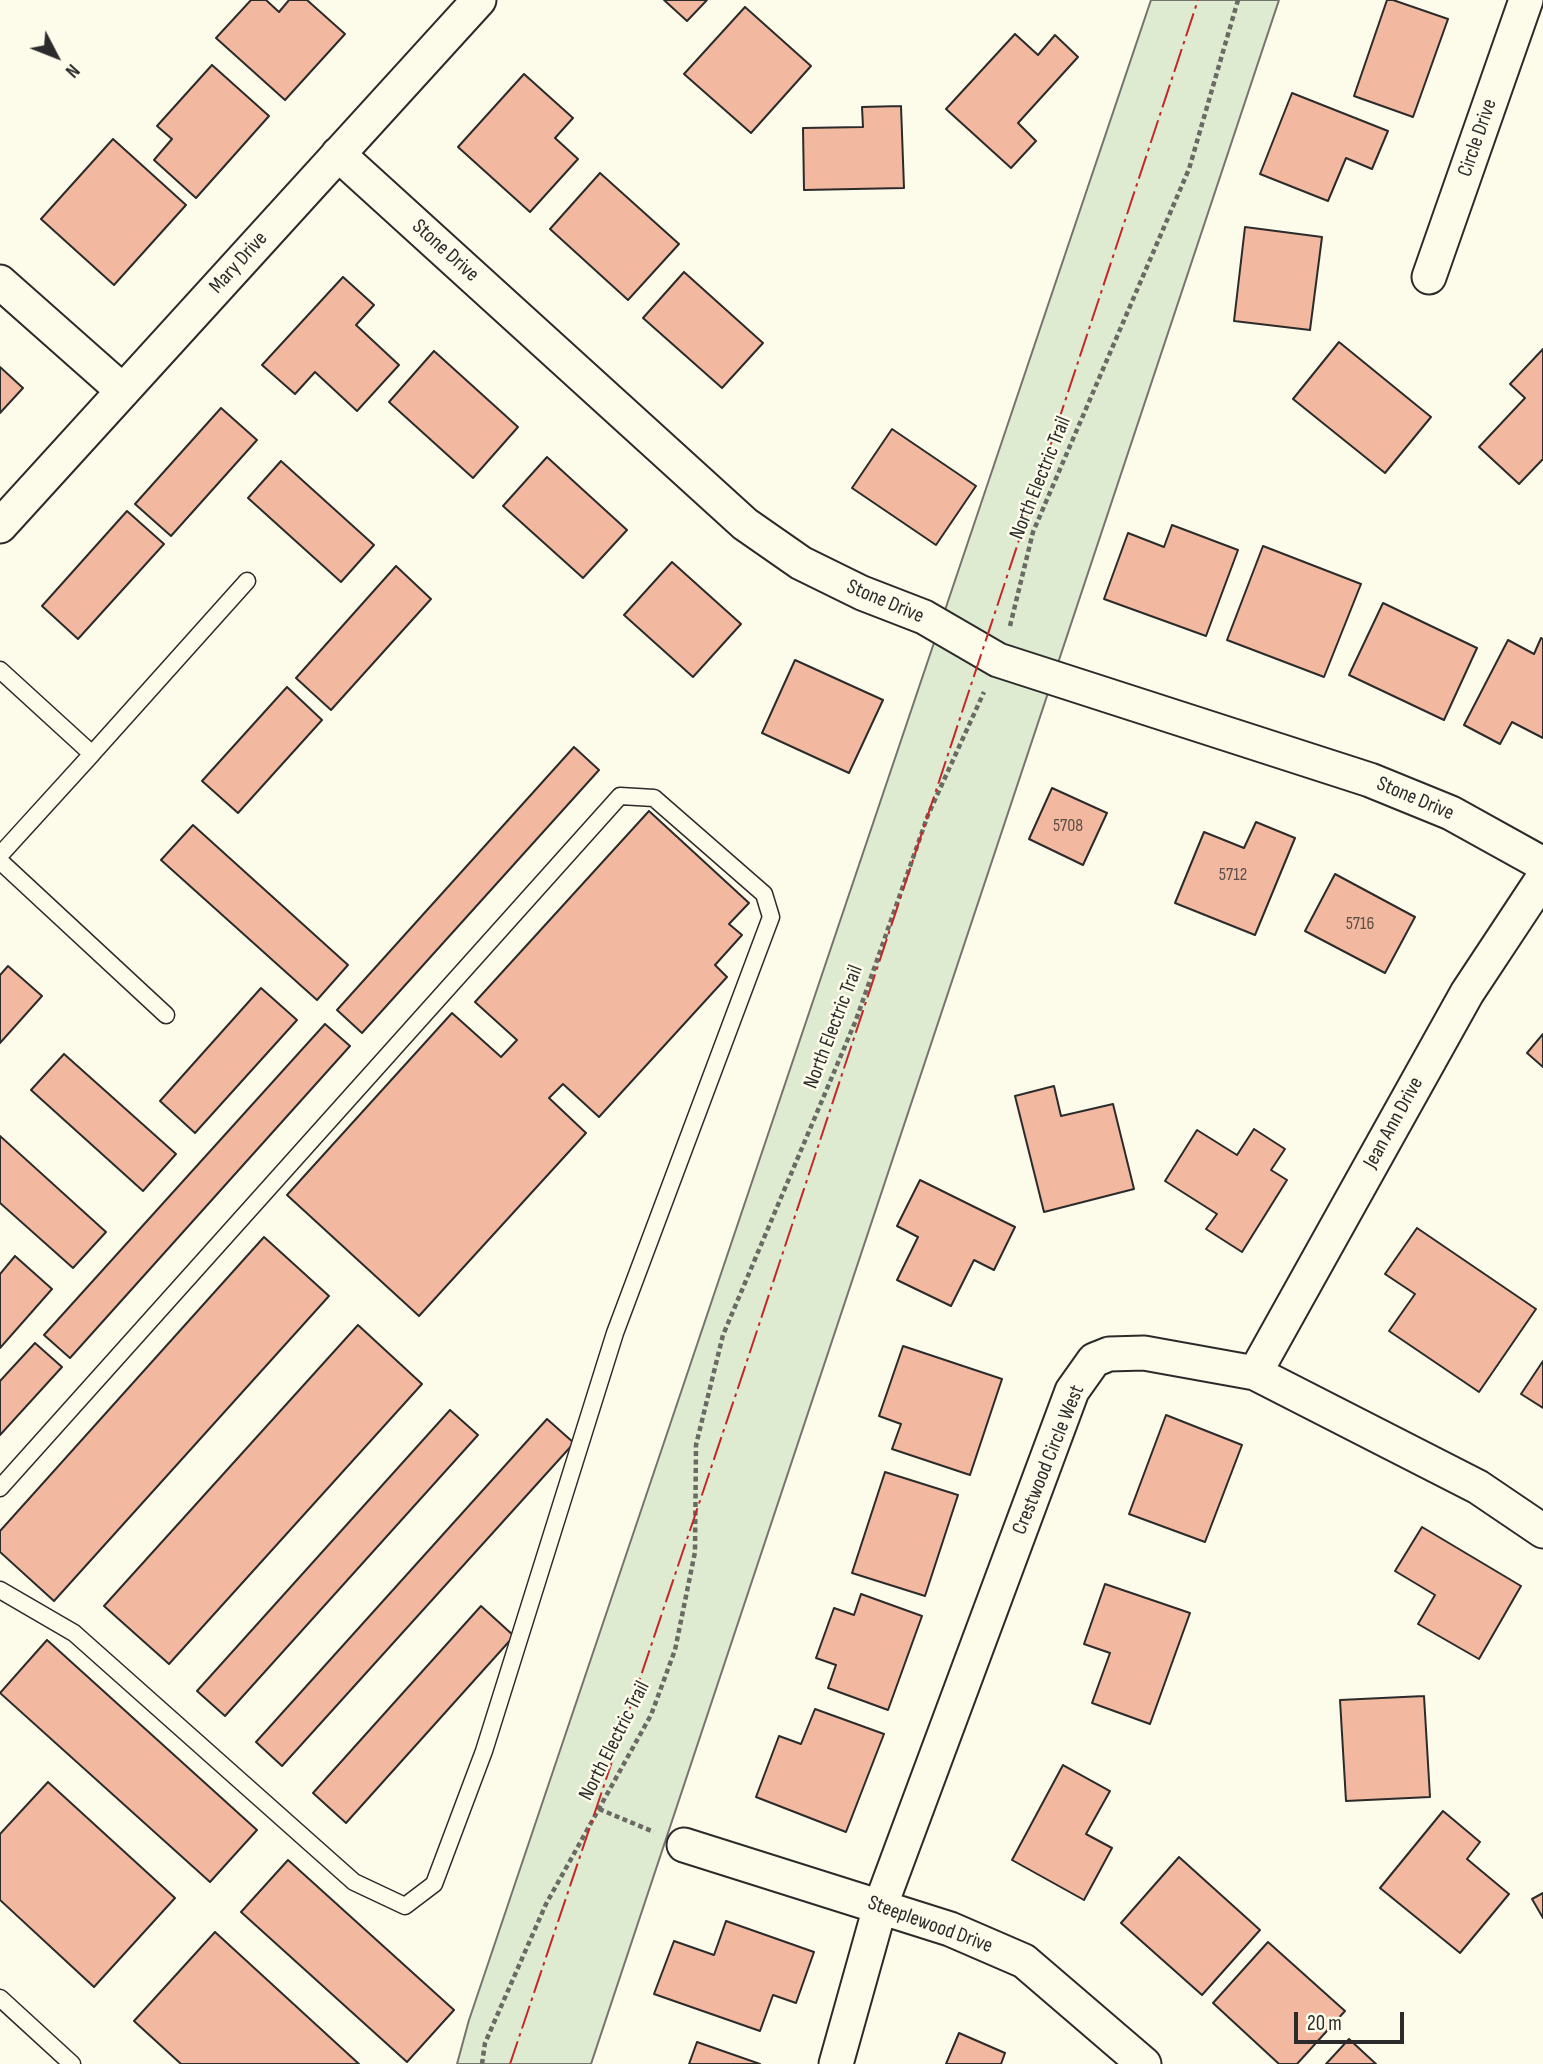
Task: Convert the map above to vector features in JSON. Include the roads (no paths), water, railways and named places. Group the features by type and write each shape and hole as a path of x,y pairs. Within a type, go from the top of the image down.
{"street":[{"name":"Mary Drive","path":"0,526 479,0"},
{"name":"Circle Drive","path":"1429,277 1526,0"},
{"name":"Stone Drive","path":"338,154 745,524 802,563 862,593 924,617 998,660 1370,780 1451,813 1543,864"},
{"path":"0,282 123,391"},
{"name":"Jean Ann Drive","path":"1255,1373 1467,993 1543,878"},
{"name":"Crestwood Circle West","path":"836,2064 880,1907 1072,1391 1094,1360 1109,1354 1144,1353 1255,1373 1478,1487 1543,1531"},
{"name":"Steeplewood Drive","path":"684,1844 950,1929 1024,1961 1144,2064"}],"lane":[{"path":"0,855 247,581"},
{"path":"0,670 92,754"},
{"path":"0,1488 620,796 654,798 764,894 771,917 615,1333 484,1751 433,1884 405,1906 354,1882 74,1633 0,1590"},
{"path":"0,861 166,1014"},
{"path":"0,1998 72,2064"}]}
